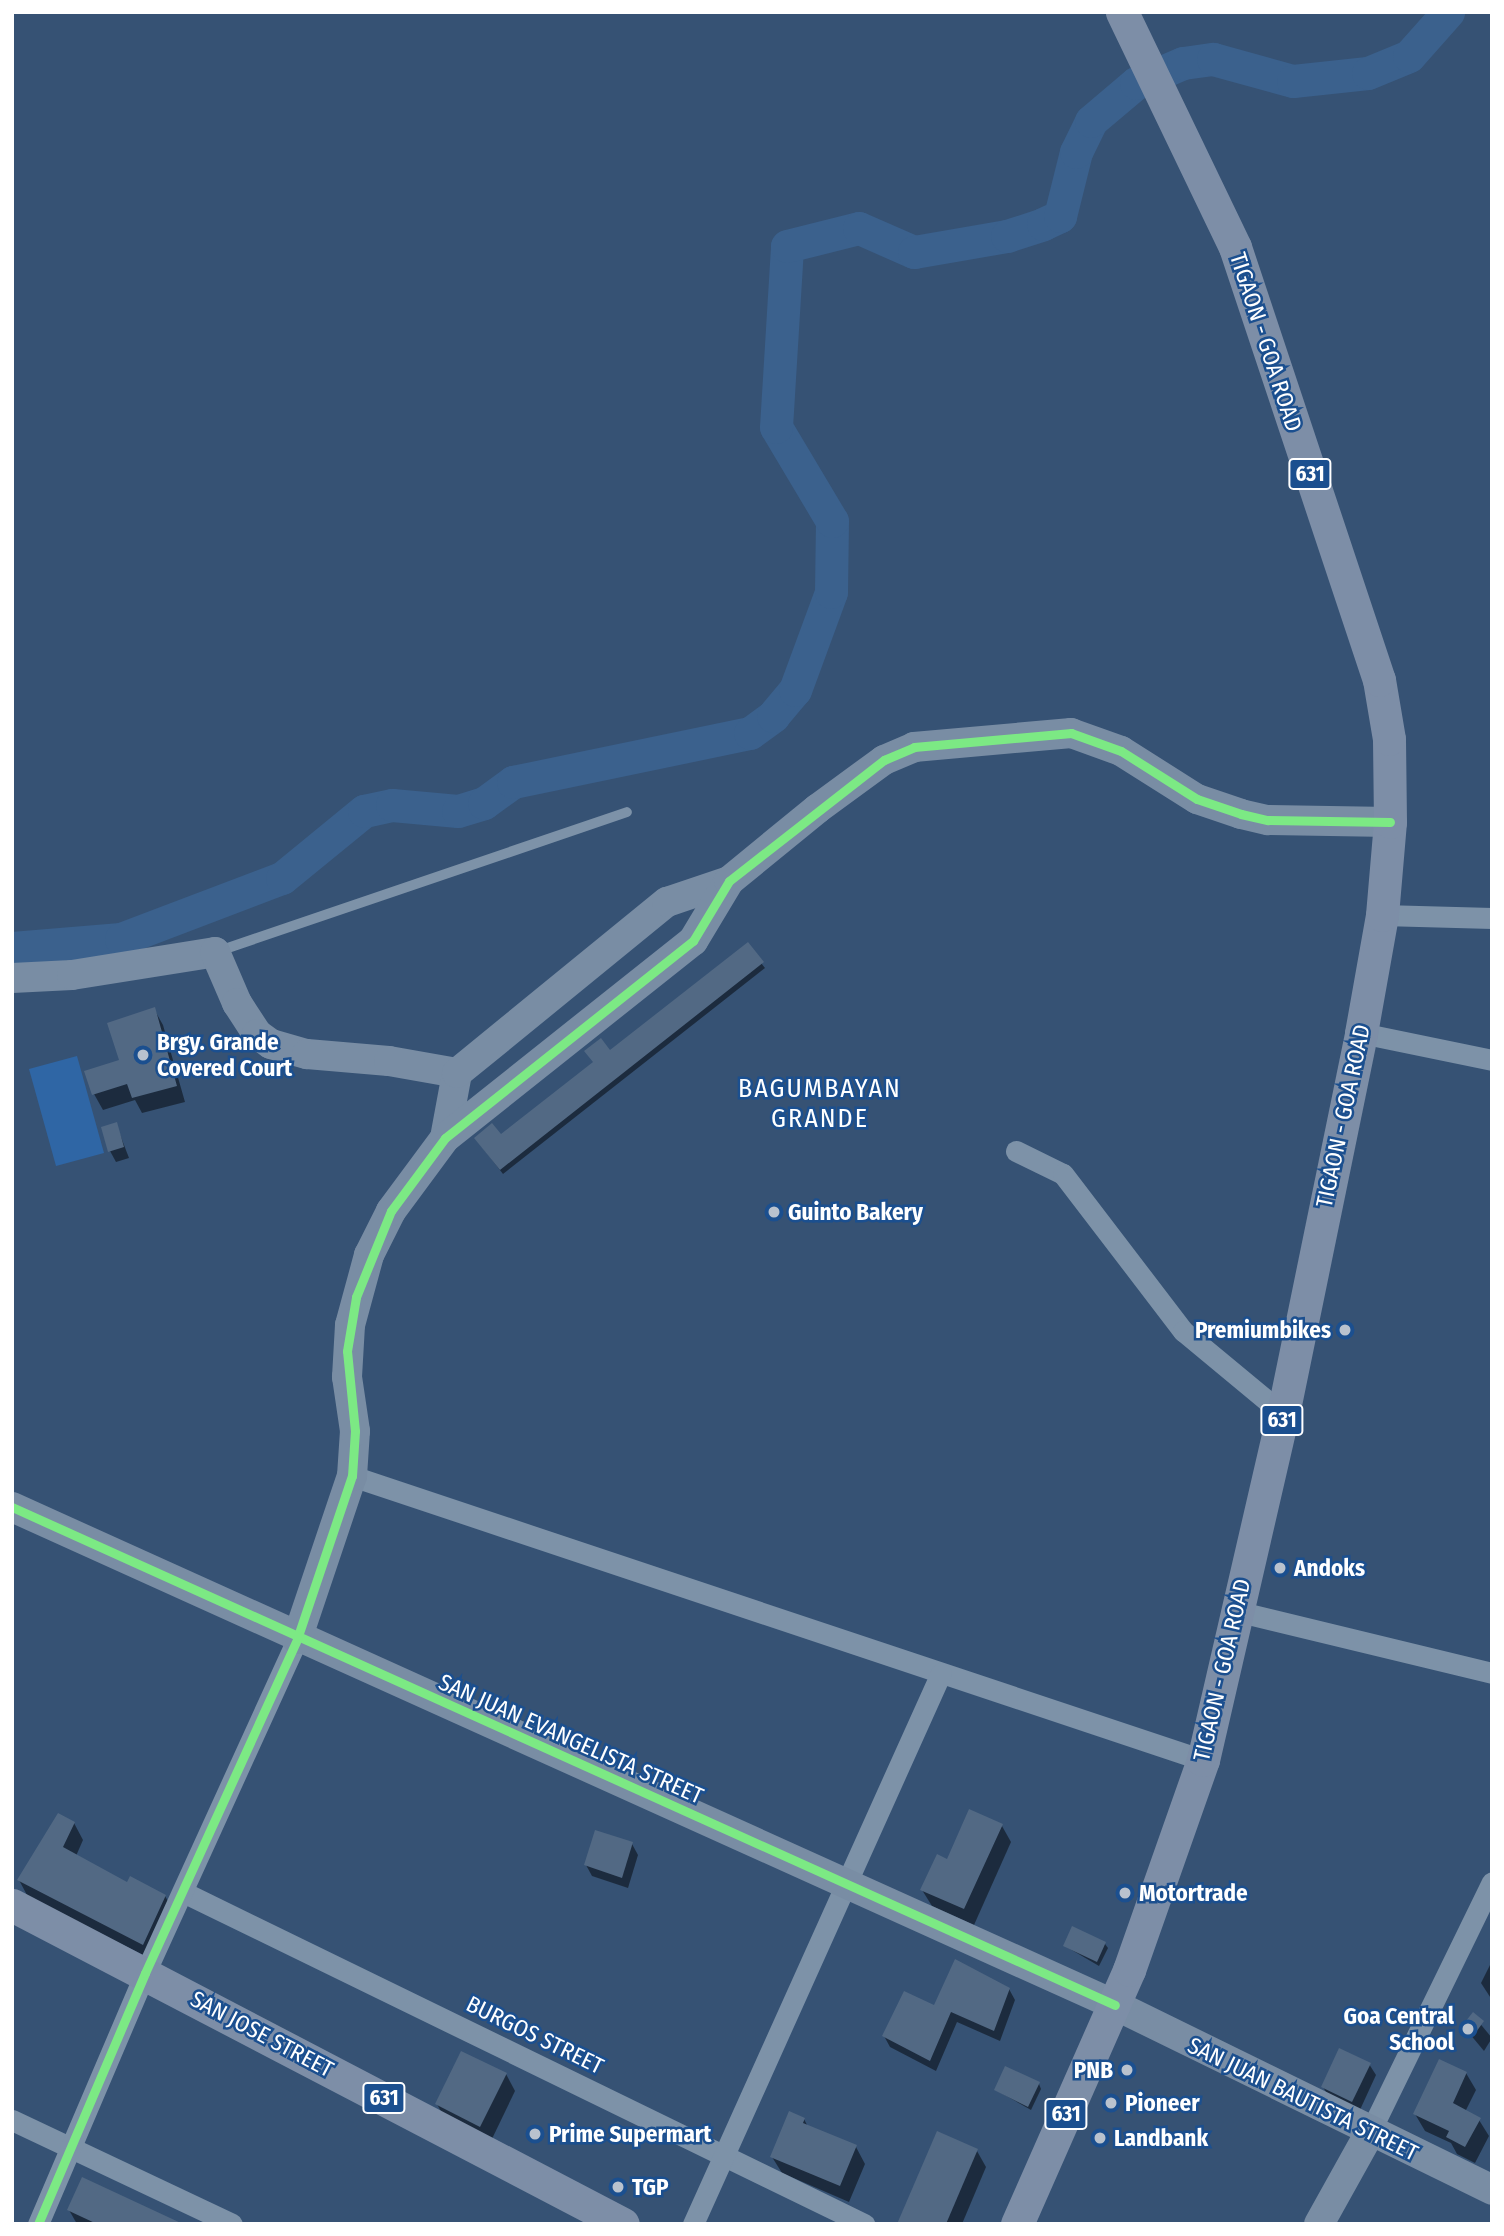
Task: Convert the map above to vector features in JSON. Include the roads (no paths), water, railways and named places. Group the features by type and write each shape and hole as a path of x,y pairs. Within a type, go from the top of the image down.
{"main road":[{"name":"TIGAON - GOA ROAD","path":"1017,2224 1115,2005 1203,1760 1283,1414 1361,1032 1382,915 1390,822 1390,752 1379,680 1235,247 1127,24"},
{"name":"SAN JOSE STREET","path":"12,1905 623,2224"}],"street":[{"path":"445,1138 457,1073 667,902 729,881 884,760 914,747 1052,733 1091,737 1197,799 1241,814 1268,820 1390,822"},
{"path":"38,2224 145,1973 297,1639 352,1476 355,1431 347,1351 356,1297 391,1211 445,1138 693,940 729,881"},
{"path":"1382,915 1492,918"},
{"path":"12,978 72,975 215,952 237,1003 257,1034 271,1044 307,1054 457,1073"},
{"path":"1361,1032 1492,1060"},
{"path":"1016,1151 1063,1174 1183,1331 1283,1414"},
{"path":"352,1476 1203,1760"},
{"name":"SAN JUAN EVANGELISTA STREET","path":"12,1507 297,1639 1115,2005"},
{"path":"1236,1611 1492,1673"},
{"path":"693,2224 941,1673"},
{"path":"1319,2224 1369,2134 1492,1882"},
{"name":"BURGOS STREET","path":"183,1892 864,2224"},
{"name":"SAN JUAN BAUTISTA STREET","path":"1115,2005 1369,2134 1492,2190"},
{"path":"12,2120 232,2224"}],"lane":[{"path":"215,952 627,812"}],"waterway":[{"path":"12,948 121,939 282,878 364,811 392,805 458,811 484,803 513,782 750,733 773,716 795,690 831,592 832,521 776,427 787,246 859,228 914,252 1007,236 1043,224 1060,216 1076,152 1091,121 1136,83 1183,63 1213,59 1293,81 1368,73 1409,56 1448,12"}],"place":[{"name":"Brgy. Grande Covered Court","path":"143,1055"},
{"name":"Guinto Bakery","path":"774,1212"},
{"name":"Premiumbikes","path":"1345,1330"},
{"name":"Andoks","path":"1280,1568"},
{"name":"Motortrade","path":"1125,1893"},
{"name":"Goa Central School","path":"1468,2029"},
{"name":"PNB","path":"1127,2070"},
{"name":"Pioneer","path":"1111,2103"},
{"name":"Prime Supermart","path":"535,2134"},
{"name":"Landbank","path":"1100,2138"},
{"name":"TGP","path":"618,2187"}],"district":[{"name":"BAGUMBAYAN GRANDE","path":"820,1104"}]}
